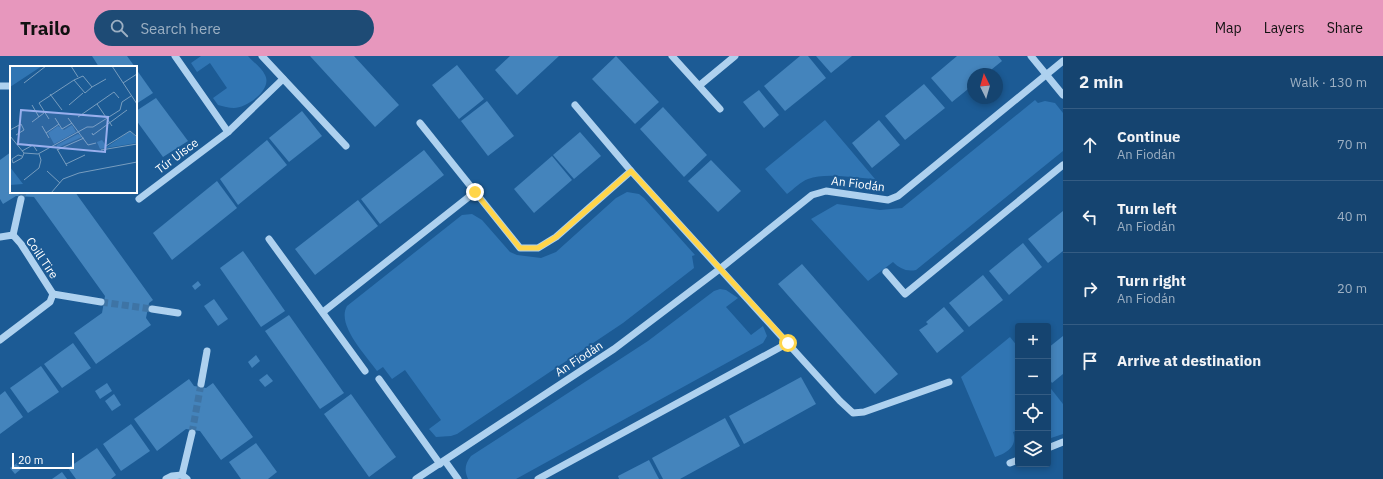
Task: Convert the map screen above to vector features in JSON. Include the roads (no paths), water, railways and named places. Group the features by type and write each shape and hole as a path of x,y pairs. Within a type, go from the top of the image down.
{"street":[{"path":"175,56 228,132"},
{"path":"262,56 346,146"},
{"path":"672,56 700,85 720,109"},
{"path":"700,85 735,56"},
{"path":"1031,56 1063,95"},
{"name":"An Fiodán","path":"416,479 614,349 721,268 812,194 826,191 888,200 898,196 1063,61"},
{"name":"Túr Uisce","path":"139,199 228,132 284,79"},
{"path":"575,105 631,171 721,268 840,401 853,413 864,412 949,382"},
{"path":"420,124 520,248 538,248 556,237 631,171"},
{"path":"886,272 905,294 1063,165"},
{"path":"323,312 475,192"},
{"name":"Coill Tire","path":"13,235 21,199"},
{"name":"Coill Tire","path":"0,237 13,235"},
{"name":"Coill Tire","path":"13,235 21,244 53,294 101,302"},
{"path":"270,239 366,371"},
{"name":"Coill Tire","path":"0,340 50,302 53,294"},
{"path":"152,309 178,313"},
{"path":"538,479 788,343"},
{"path":"201,384 207,351"},
{"path":"379,379 442,462 458,479"},
{"path":"166,479 172,476 185,477 192,433"},
{"path":"1051,447 1063,442"},
{"path":"1010,463 1015,461"}],"tunnel":[{"path":"21,199 23,193"},
{"path":"101,302 152,309"},
{"path":"192,433 201,384"}]}
